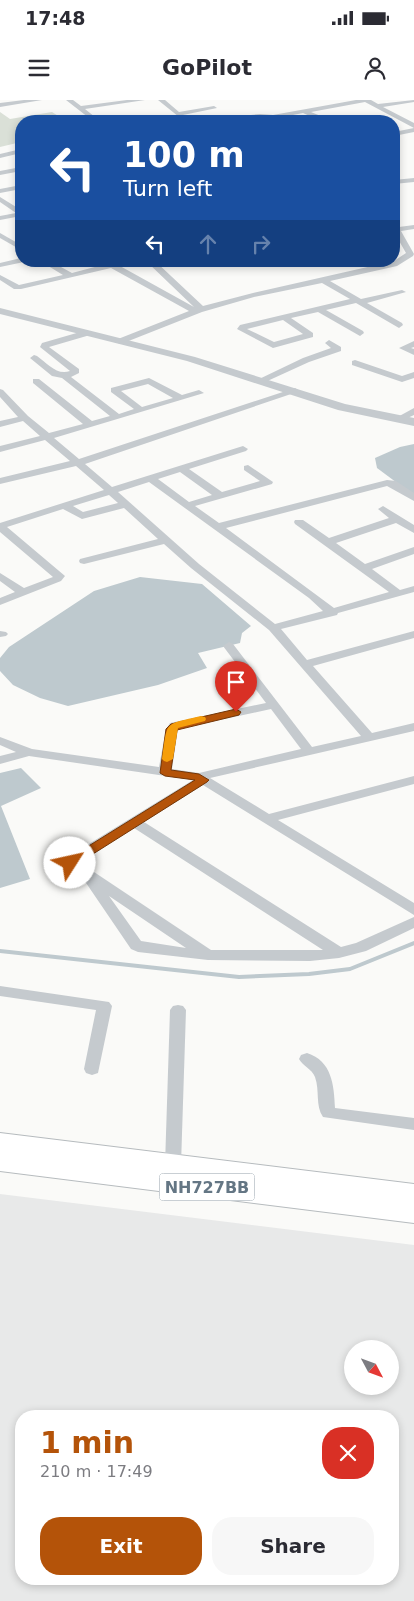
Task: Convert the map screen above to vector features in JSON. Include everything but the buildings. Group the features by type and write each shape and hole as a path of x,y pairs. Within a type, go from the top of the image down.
{"highway":[{"name":"NH727BB","path":"0,1144 414,1195"},
{"name":"NH727BB","path":"0,1160 414,1212"}],"street":[{"path":"0,105 38,100"},
{"path":"68,100 88,115"},
{"path":"78,108 136,110 142,100"},
{"path":"161,100 178,114 214,108"},
{"path":"205,100 225,115"},
{"path":"326,100 337,105"},
{"path":"285,115 366,100 392,115"},
{"path":"377,106 414,100"},
{"path":"191,102 201,110"},
{"path":"304,111 314,115"},
{"path":"400,120 414,128"},
{"path":"400,132 414,128"},
{"path":"0,156 15,152"},
{"path":"0,173 15,170"},
{"path":"400,181 414,180"},
{"path":"0,191 15,188"},
{"path":"0,200 15,210"},
{"path":"0,218 15,215"},
{"path":"400,229 414,226"},
{"path":"400,232 414,237"},
{"path":"0,235 15,244"},
{"path":"400,237 410,254 400,261"},
{"path":"0,265 15,261"},
{"path":"55,267 72,276"},
{"path":"0,276 19,288 109,267"},
{"path":"115,267 198,310"},
{"path":"156,267 198,310"},
{"path":"121,342 198,310 253,295 325,281 382,267"},
{"path":"325,281 400,325"},
{"path":"284,317 310,335 273,345 241,329 284,317 402,292"},
{"path":"319,309 360,333"},
{"path":"0,310 191,359 342,407 414,422"},
{"path":"34,358 55,374 65,376 76,371 44,346 87,333"},
{"path":"260,381 306,360 338,349 329,343"},
{"path":"414,344 403,348 414,352"},
{"path":"354,362 401,379 414,375"},
{"path":"65,376 63,389 90,425"},
{"path":"140,410 114,390 149,380 181,398"},
{"path":"36,381 63,389 117,417"},
{"path":"0,481 77,463 295,391"},
{"path":"0,392 6,405 25,418 112,491 195,566 274,628 369,737"},
{"path":"0,449 199,393"},
{"path":"399,419 414,412"},
{"path":"0,424 25,418"},
{"path":"0,527 243,449"},
{"path":"188,505 268,482 248,468"},
{"path":"182,469 221,496"},
{"path":"151,479 332,613"},
{"path":"218,527 387,483 392,483 414,498"},
{"path":"66,506 84,516 125,504"},
{"path":"382,509 414,530"},
{"path":"328,542 397,519"},
{"path":"299,522 397,594"},
{"path":"0,527 59,576 57,579 0,602"},
{"path":"84,561 166,540"},
{"path":"364,568 414,550"},
{"path":"0,576 23,592"},
{"path":"274,628 414,589"},
{"path":"305,664 414,634"},
{"path":"229,646 309,751"},
{"path":"165,773 174,726 274,705"},
{"path":"208,955 88,876 71,864 71,861 201,778 414,727"},
{"path":"0,741 29,752 201,778 414,910"},
{"path":"0,760 29,752"},
{"path":"267,819 414,780"},
{"path":"134,822 339,953"},
{"path":"88,876 136,945 143,948 208,955 310,956 339,953 361,947 414,922"},
{"path":"0,991 104,1006 92,1070"},
{"path":"173,1165 178,1010"},
{"path":"307,1058 323,1072 327,1110 329,1113 414,1124"}],"shaded area":[{"path":"0,112 10,119 15,118 15,143 0,147"},
{"path":"52,112 57,115 34,115"},
{"path":"414,444 414,494 412,494 377,468 375,458 400,447"},
{"path":"140,577 202,584 251,626 242,633 240,643 198,653 207,668 158,685 68,706 40,698 13,685 0,671 0,658 9,647 94,591"},
{"path":"21,768 41,788 1,806 30,879 0,888 0,773"},
{"path":"0,1194 414,1245 414,1601 0,1601"}],"waterway":[{"path":"0,951 239,977 309,974 350,969 414,943"}],"slow traffic":[{"path":"167,759 174,726 179,723 201,719"}],"route":[{"path":"70,863 204,780 199,777 165,773 174,726 179,723 236,712"}]}
